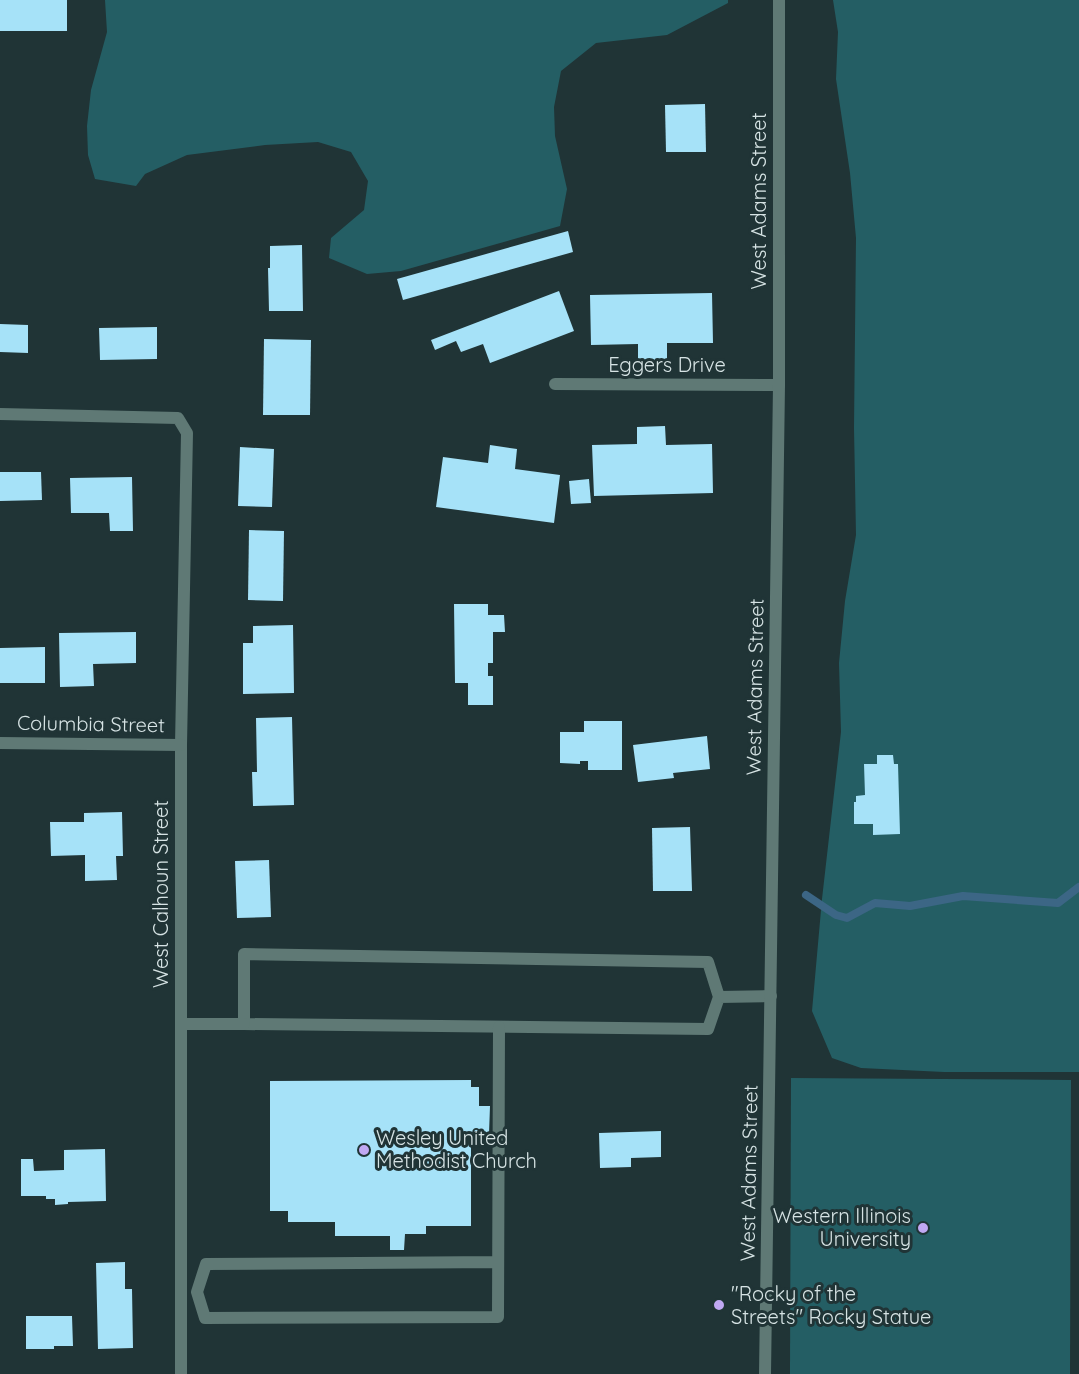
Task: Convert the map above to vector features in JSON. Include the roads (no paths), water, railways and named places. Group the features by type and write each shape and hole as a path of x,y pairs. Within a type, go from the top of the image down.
{"street":[{"name":"West Adams Street","path":"765,1374 779,385 779,0"},
{"name":"Eggers Drive","path":"555,384 779,385"},
{"name":"West Calhoun Street","path":"0,414 178,418 187,433 181,745 181,1374"},
{"name":"Columbia Street","path":"0,742 181,745"},
{"path":"181,1024 708,1029 719,997 708,962 244,954 244,1024"},
{"path":"719,997 771,996"},
{"path":"498,1262 206,1264 197,1292 205,1318 498,1317 499,1027"},
{"path":"181,1292 197,1292"}],"waterway":[{"path":"806,895 836,915 847,918 875,903 910,906 963,896 1058,903 1079,887"}],"place":[{"name":"Wesley United Methodist Church","path":"364,1150"},
{"name":"Western Illinois University","path":"923,1228"},
{"name":"\"Rocky of the Streets\" Rocky Statue","path":"719,1305"}]}
